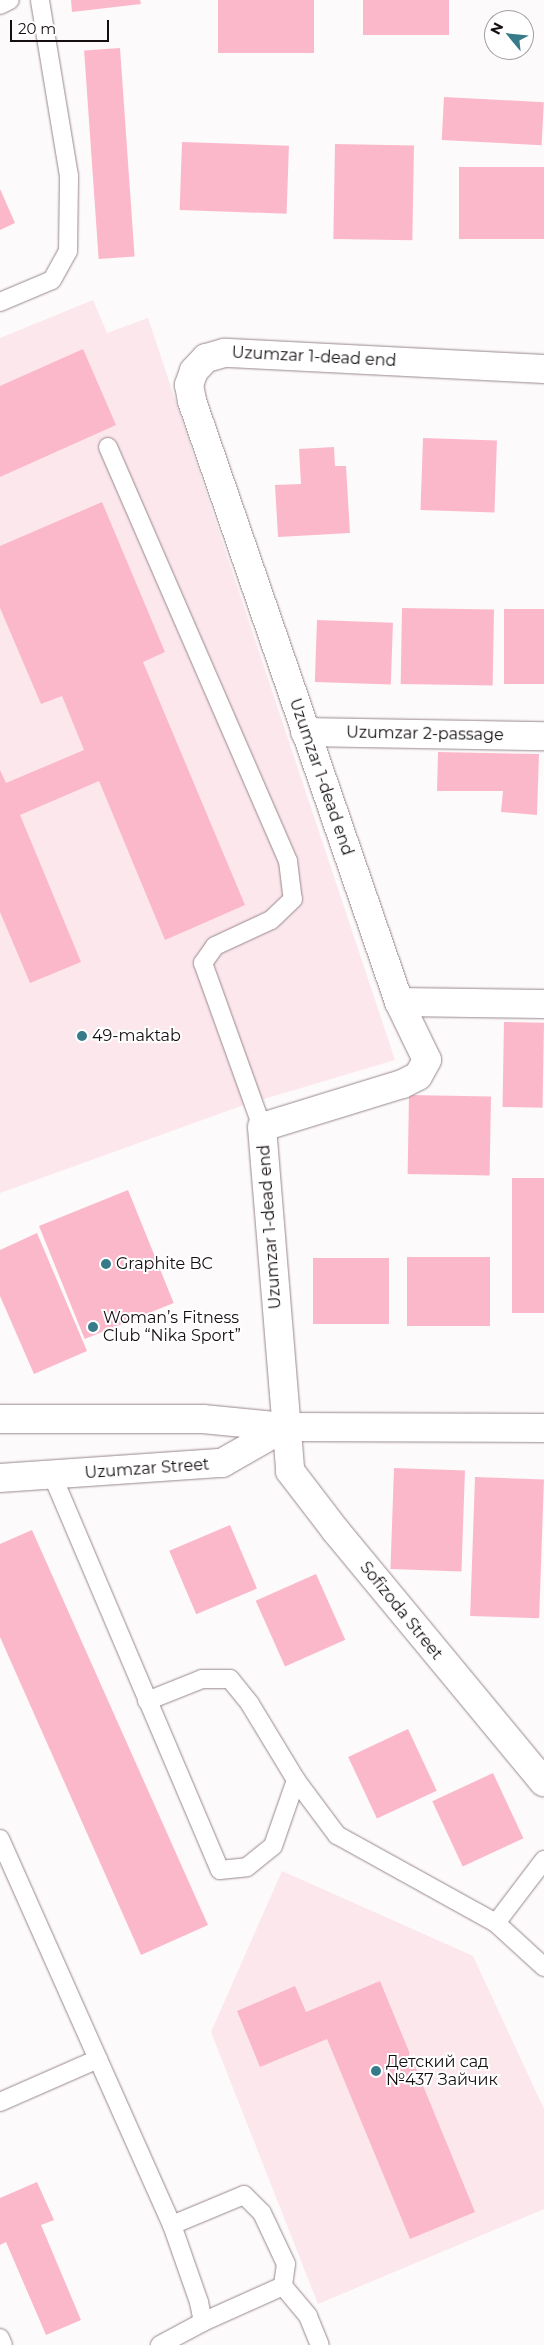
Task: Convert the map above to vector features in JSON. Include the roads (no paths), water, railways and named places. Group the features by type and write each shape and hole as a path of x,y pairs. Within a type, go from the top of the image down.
{"street":[{"name":"Uzumzаr 1-dead end","path":"285,1427 262,1127 418,1076 427,1060 399,1002 192,402 189,385 194,371 206,358 224,353 544,369"},
{"name":"Uzumzаr 2-passage","path":"305,732 544,736"},
{"path":"399,1002 544,1004"},
{"path":"0,1419 203,1419 285,1427 544,1428"},
{"name":"Uzumzаr Street","path":"0,1478 52,1477 222,1464 285,1427"},
{"name":"Sofizoda Street","path":"285,1427 290,1471 540,1770"}],"lane":[{"path":"0,5 10,0"},
{"path":"0,302 52,280 68,251 69,176 40,0"},
{"path":"108,447 288,861 293,899 271,920 215,946 203,963 262,1127"},
{"path":"52,1477 220,1870 247,1868 273,1846 296,1780"},
{"path":"147,1701 202,1678 230,1679 250,1704 296,1780 338,1834 496,1923 544,1967"},
{"path":"0,1839 172,2225 203,2322"},
{"path":"496,1923 544,1860"},
{"path":"0,2102 98,2059"},
{"path":"172,2225 244,2195 262,2213 286,2264 283,2286 308,2316 320,2345"},
{"path":"160,2345 203,2322 283,2286"},
{"path":"0,2338 3,2345"}],"place":[{"name":"49-maktab","path":"82,1036"},
{"name":"Graphite BC","path":"106,1264"},
{"name":"Woman’s Fitness Club “Nika Sport”","path":"93,1327"},
{"name":"Детский сад №437 Зайчик","path":"376,2071"}]}
